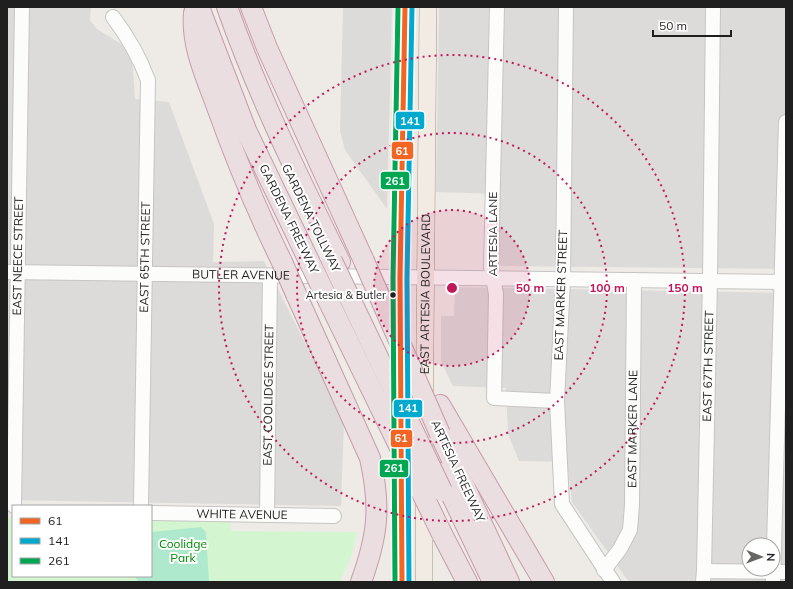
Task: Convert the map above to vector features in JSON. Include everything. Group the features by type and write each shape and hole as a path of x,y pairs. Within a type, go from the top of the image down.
{"highway":[{"path":"194,7 193,22 199,59 256,209 276,269 370,458 377,487 378,511 375,536 361,582"},
{"name":"GARDENA FREEWAY","path":"199,7 246,130 442,534"},
{"name":"GARDENA TOLLWAY","path":"219,7 255,104 336,261"},
{"name":"GARDENA TOLLWAY","path":"227,7 259,89 336,261 441,482"},
{"path":"251,7 267,48 399,338 544,582"},
{"path":"264,7 267,48"},
{"name":"ARTESIA FREEWAY","path":"399,338 440,434 509,582"},
{"path":"441,482 484,582"},
{"path":"441,482 493,582"},
{"path":"442,534 454,582"},
{"path":"442,534 467,582"}],"main road":[{"name":"EAST ARTESIA BOULEVARD","path":"402,582 400,278 405,7"},
{"name":"EAST ARTESIA BOULEVARD","path":"424,582 424,278 428,7"}],"street":[{"name":"EAST NEECE STREET","path":"14,505 13,272 22,7"},
{"name":"ARTESIA LANE","path":"497,7 492,278 496,294 494,398 557,401"},
{"name":"EAST MARKER STREET","path":"566,7 563,280 557,401 562,504 613,582"},
{"name":"EAST 67TH STREET","path":"703,577 710,281 713,7"},
{"name":"EAST 65TH STREET","path":"113,17 130,40 139,57 148,80 141,505"},
{"path":"779,537 786,122"},
{"name":"BUTLER AVENUE","path":"13,272 144,274 276,269 400,278 784,282"},
{"name":"EAST COOLIDGE STREET","path":"267,515 276,269"},
{"name":"EAST MARKER LANE","path":"604,570 620,550 630,530 632,505 634,280"},
{"name":"WHITE AVENUE","path":"152,513 334,516"},
{"path":"703,577 741,576"}],"shaded area":[{"path":"7,7 91,7 90,20 97,29 120,43 132,56 135,99 169,102 214,224 213,262 264,261 344,421 341,506 7,500"},
{"path":"343,7 392,7 387,209 345,150 340,131"},
{"path":"439,7 786,7 786,269 496,266 496,194 436,192"},
{"path":"455,287 786,293 786,582 629,582 572,502 567,462 519,461 508,434 506,388 453,386 441,362 441,316 454,316"}],"green space":[{"name":"Coolidge Park","path":"7,518 12,518 12,577 152,577 152,520 230,521 231,531 357,532 351,558 340,581 336,582 7,582"},
{"path":"201,527 206,532 209,582 139,582 135,577 152,577 152,532"}],"transit line":[{"name":"261","path":"395,582 393,278 398,7"},
{"name":"61","path":"402,582 400,278 405,7"},
{"name":"141","path":"409,582 407,278 412,7"}],"place":[{"name":"Artesia & Butler","path":"393,295"}]}
